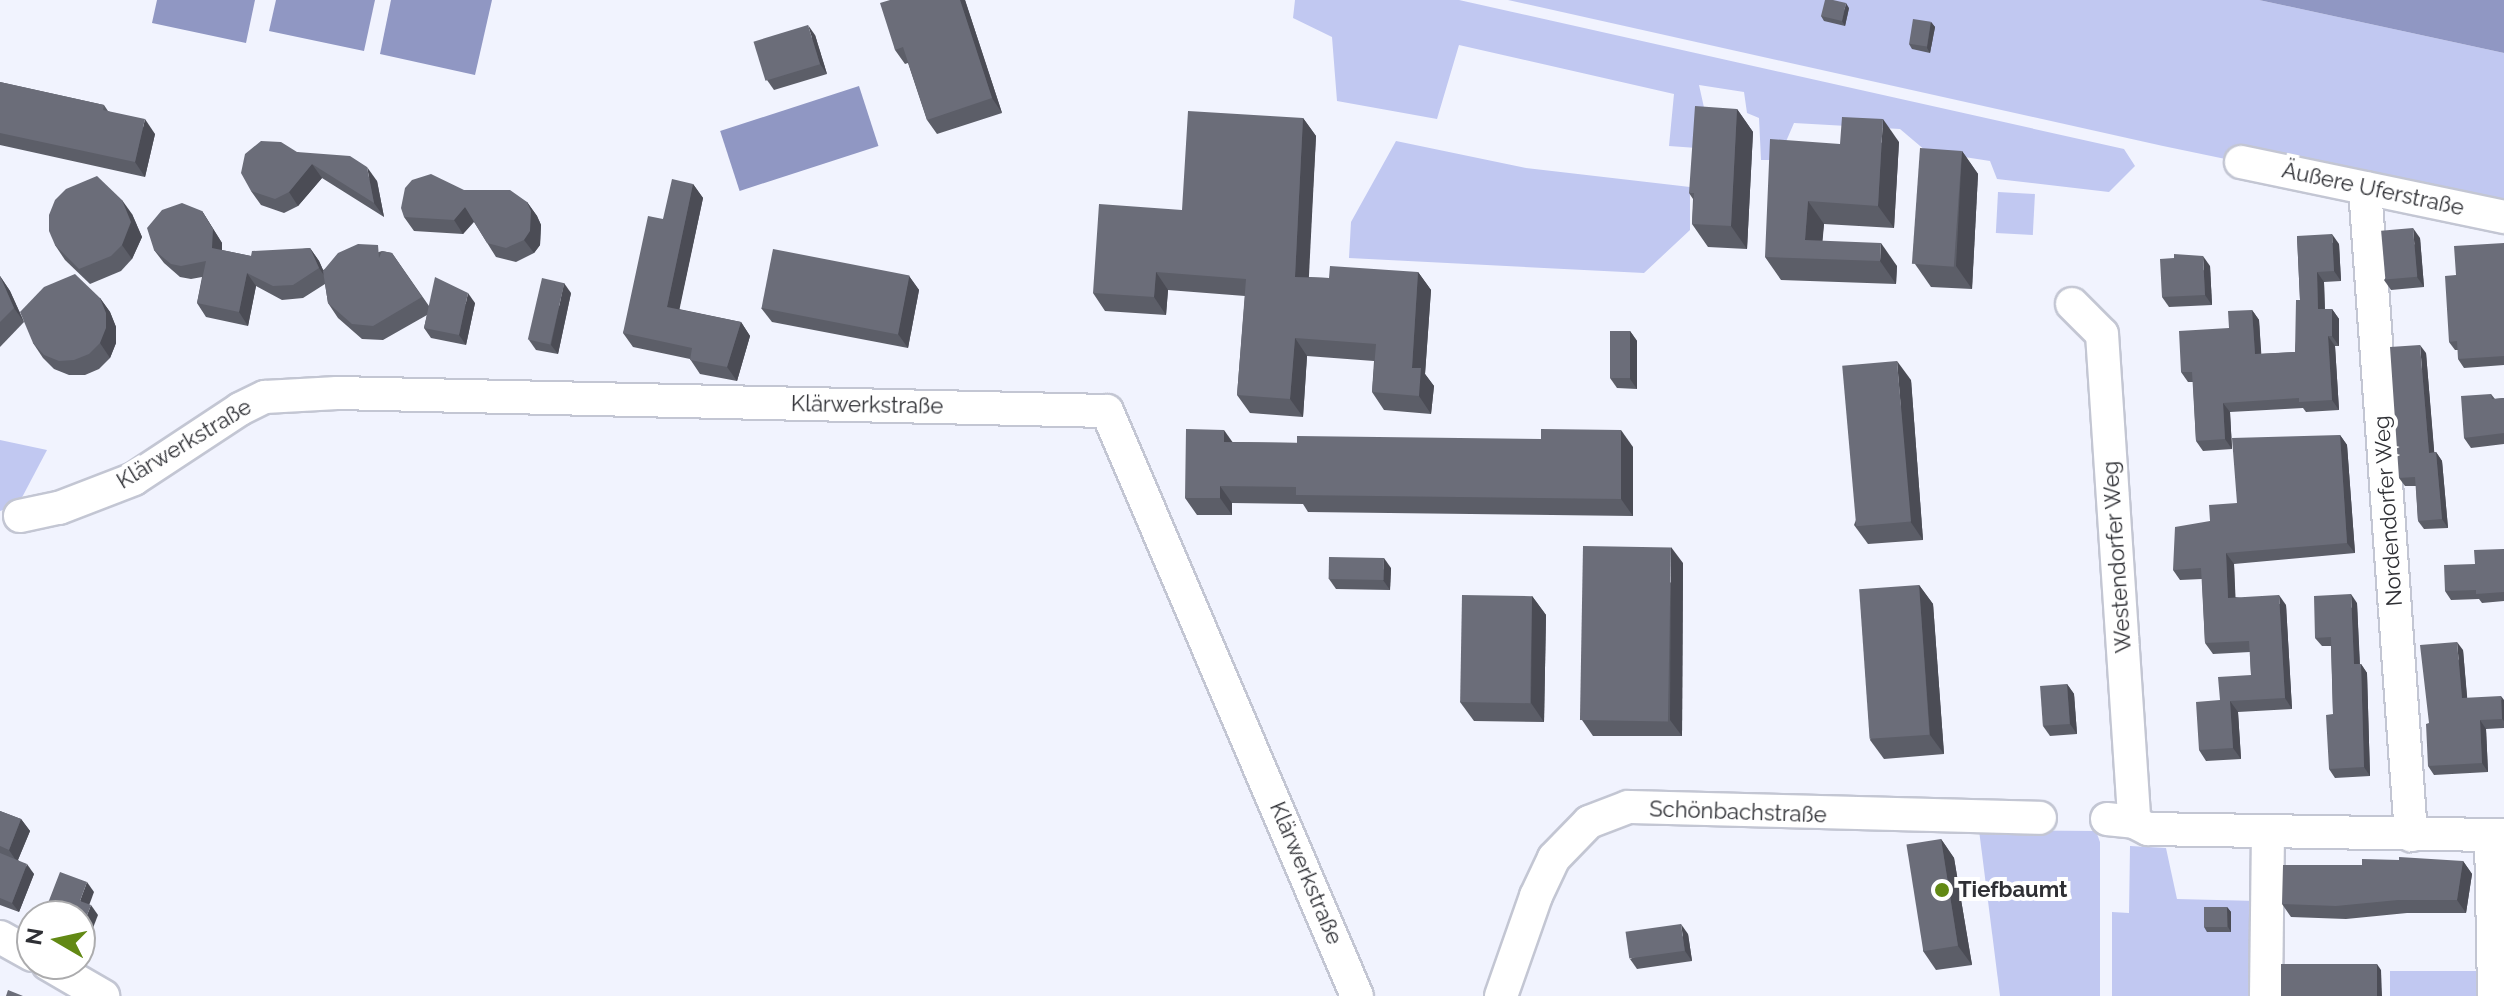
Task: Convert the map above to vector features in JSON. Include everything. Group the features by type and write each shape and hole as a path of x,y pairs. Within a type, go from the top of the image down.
{"street":[{"name":"Äußere Uferstraße","path":"2241,162 2504,217"},
{"name":"Nordendorfer Weg","path":"2365,188 2411,835"},
{"name":"Westendorfer Weg","path":"2072,304 2102,334 2121,820 2148,829 2268,834"},
{"name":"Klärwerkstraße","path":"20,516 59,508 134,479 265,397 337,393 1107,411 1357,996"},
{"name":"Schönbachstraße","path":"1501,996 1536,896 1554,858 1589,822 1628,807 2040,818"},
{"path":"2266,996 2268,834 2497,835 2494,996"},
{"path":"76,980 103,996"}],"shaded area":[{"path":"157,0 255,0 246,43 152,23"},
{"path":"276,0 375,0 364,51 269,31"},
{"path":"391,0 492,0 475,75 380,54"},
{"path":"1295,0 1459,0 2124,149 2135,166 2109,192 1997,179 1990,161 1926,151 1900,129 1794,123 1778,160 1761,160 1759,118 1747,113 1744,92 1699,85 1707,121 1697,148 1669,146 1674,94 1459,45 1437,119 1337,101 1332,37 1293,18"},
{"path":"1508,0 2259,0 2504,53 2504,217 2163,146"},
{"path":"2259,0 2504,0 2504,53"},
{"path":"859,86 878,146 740,191 720,131"},
{"path":"1396,141 1526,168 1690,187 1690,230 1644,273 1349,258 1351,222"},
{"path":"1998,192 2035,194 2033,235 1996,233"},
{"path":"0,440 47,450 18,505 0,511"},
{"path":"1979,830 2096,831 2100,842 2100,996 2000,996"},
{"path":"2130,846 2166,848 2177,899 2257,901 2258,996 2112,996 2112,912 2129,913"},
{"path":"2390,971 2482,971 2482,996 2390,996"}],"building":[{"path":"890,0 960,0 992,98 927,120 903,47 895,50 880,3"},
{"path":"1825,0 1846,3 1842,21 1821,16"},
{"path":"1913,19 1931,22 1927,47 1909,44"},
{"path":"808,25 820,64 765,81 753,42"},
{"path":"0,82 104,105 103,110 145,119 135,162 0,133"},
{"path":"1695,106 1737,109 1731,226 1692,224 1694,193 1689,193"},
{"path":"1188,111 1303,118 1295,277 1329,278 1330,266 1418,272 1412,368 1421,368 1419,396 1372,392 1376,344 1295,338 1290,399 1237,395 1246,279 1156,272 1154,297 1093,293 1099,204 1182,210"},
{"path":"1842,117 1883,119 1878,206 1808,201 1805,240 1881,243 1880,261 1765,257 1770,139 1840,144"},
{"path":"261,141 281,142 297,152 350,156 367,167 374,203 312,164 289,192 275,199 251,191 241,173 245,154"},
{"path":"1920,148 1962,151 1954,267 1912,264"},
{"path":"431,174 464,190 510,190 527,202 531,211 530,231 524,240 506,248 487,243 465,207 454,220 404,217 401,208 405,188 412,180"},
{"path":"97,176 122,200 131,222 122,245 111,256 79,269 55,245 49,231 49,215 55,200 66,189"},
{"path":"672,179 693,184 667,307 741,322 727,367 690,360 692,348 623,333 648,216 663,219"},
{"path":"182,203 202,211 213,229 212,248 251,256 252,251 310,248 319,268 293,285 273,286 247,273 239,312 197,303 206,261 181,266 171,264 154,250 147,228 162,210"},
{"path":"2413,228 2417,277 2385,280 2381,231"},
{"path":"2332,234 2334,271 2317,272 2318,309 2332,309 2332,336 2328,336 2332,400 2299,402 2299,398 2223,403 2225,439 2196,441 2192,372 2181,372 2179,331 2229,328 2228,311 2252,310 2255,354 2295,352 2296,300 2300,300 2297,236"},
{"path":"2504,243 2504,356 2458,359 2457,341 2449,342 2445,276 2456,275 2454,246"},
{"path":"358,244 378,245 379,258 382,251 392,253 422,297 373,326 352,324 328,303 323,271 338,253"},
{"path":"773,249 909,276 898,334 762,308"},
{"path":"2174,254 2203,256 2205,295 2162,297 2160,259 2174,258"},
{"path":"75,274 100,298 106,313 106,328 100,343 89,354 74,360 59,361 44,355 33,343 20,312 44,287"},
{"path":"0,276 14,308 0,322"},
{"path":"435,277 468,293 459,335 424,328"},
{"path":"542,278 564,283 550,345 528,339"},
{"path":"1610,331 1630,331 1630,378 1610,378"},
{"path":"2420,345 2429,453 2436,452 2442,519 2418,521 2415,477 2399,478 2390,347"},
{"path":"1897,361 1911,521 1856,526 1842,366"},
{"path":"2491,394 2492,399 2504,398 2504,433 2464,438 2461,396"},
{"path":"1186,429 1224,430 1224,442 1297,443 1297,436 1541,439 1541,429 1621,430 1621,499 1296,495 1296,487 1220,486 1220,498 1185,498"},
{"path":"2340,435 2347,543 2226,553 2228,598 2279,595 2285,698 2230,701 2233,748 2199,750 2196,702 2220,700 2218,677 2251,675 2249,641 2205,643 2201,568 2173,570 2175,527 2210,521 2209,505 2237,503 2232,438"},
{"path":"1583,546 1671,548 1668,722 1580,720"},
{"path":"2504,549 2504,592 2476,594 2476,590 2445,591 2444,565 2475,564 2474,550"},
{"path":"1329,557 1384,558 1384,580 1329,579"},
{"path":"1919,585 1929,735 1870,739 1859,589"},
{"path":"2351,594 2354,664 2361,664 2364,767 2329,769 2326,715 2333,714 2331,637 2315,638 2314,596"},
{"path":"1462,595 1532,596 1530,703 1460,702"},
{"path":"2457,642 2462,698 2501,696 2502,719 2480,720 2482,763 2428,766 2426,724 2429,723 2420,645"},
{"path":"2067,684 2070,724 2043,726 2040,686"},
{"path":"0,811 21,819 9,850 0,846"},
{"path":"1941,839 1958,946 1923,951 1906,844"},
{"path":"0,853 27,864 12,903 0,898"},
{"path":"2399,857 2463,861 2457,900 2398,900 2336,906 2282,904 2283,865 2362,865 2362,859 2399,860"},
{"path":"60,872 87,882 80,900 49,900"},
{"path":"2204,907 2227,907 2227,927 2204,927"},
{"path":"1681,924 1685,951 1629,959 1626,932"},
{"path":"2281,964 2377,964 2377,996 2281,996"},
{"path":"8,990 23,996 6,996"}],"place":[{"name":"Tiefbaumt","path":"1942,890"}]}
